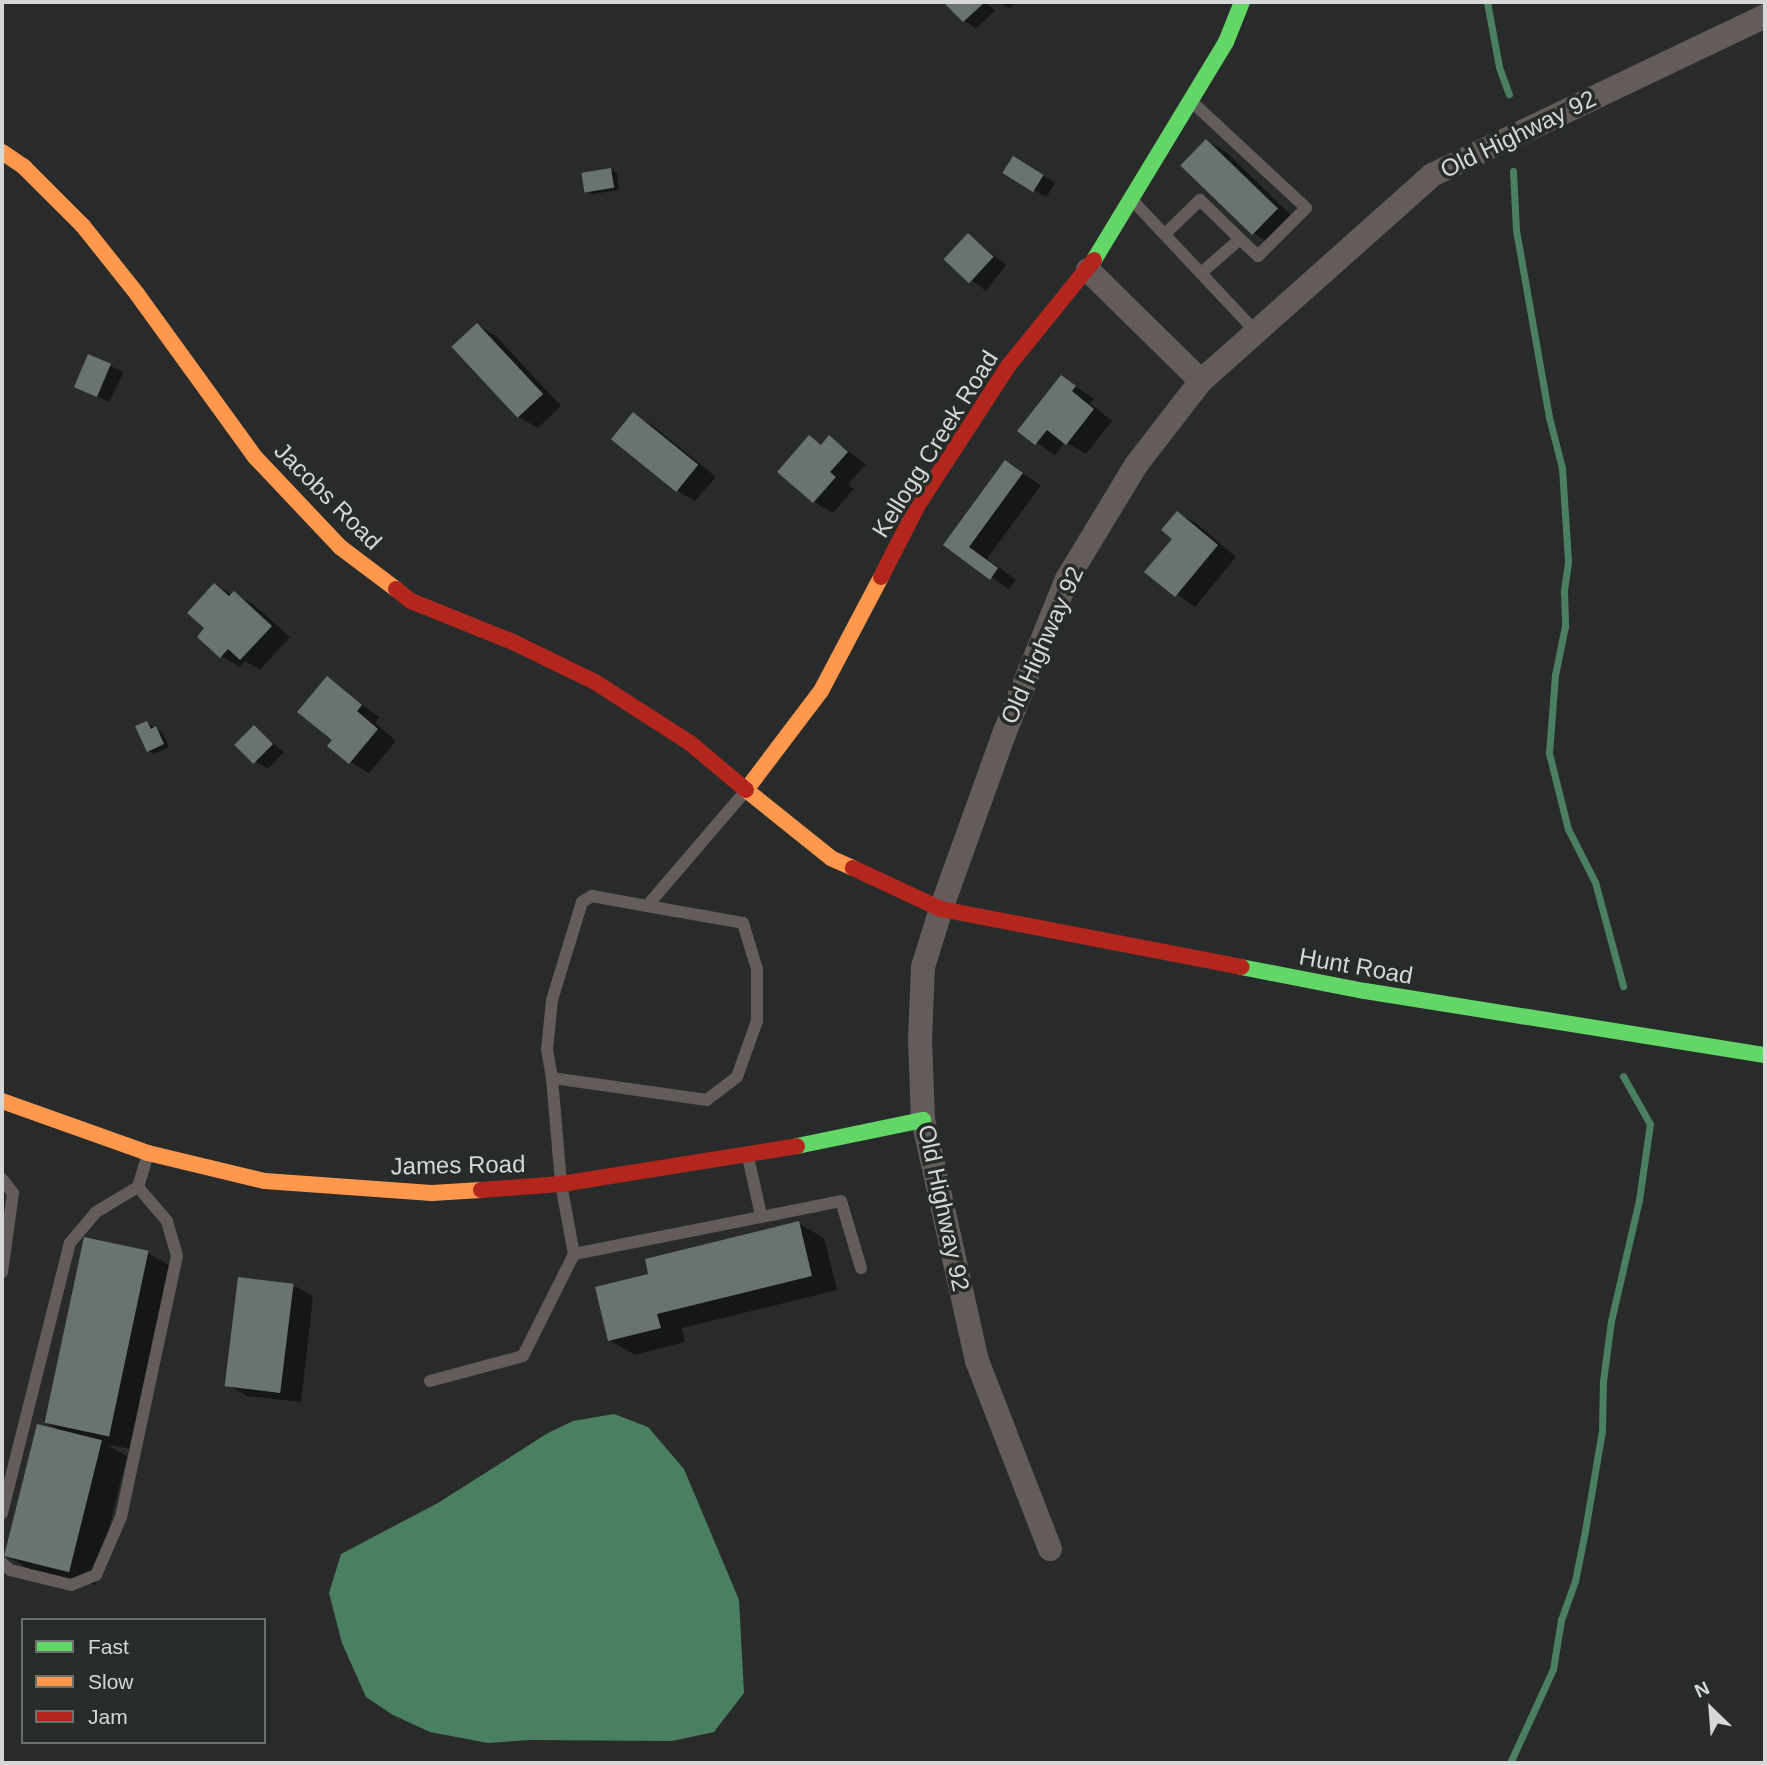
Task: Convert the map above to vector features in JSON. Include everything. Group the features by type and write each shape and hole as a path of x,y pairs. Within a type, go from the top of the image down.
{"street":[{"name":"Kellogg Creek Road","path":"746,790 821,691 918,505 1009,365 1088,270 1226,42 1242,2"},
{"name":"Old Highway 92","path":"1050,1549 977,1361 923,1119 920,1040 923,967 941,909 1003,734 1067,579 1136,465 1201,382 1432,175 1765,16"},
{"name":"Jacobs Road","path":"2,152 24,167 83,226 137,294 256,457 341,547 411,601 513,642 595,682 690,743 746,790"},
{"path":"1088,270 1201,382"},
{"path":"746,790 831,858 941,909"},
{"name":"Hunt Road","path":"941,909 1353,989 1765,1055"},
{"name":"James Road","path":"2,1101 148,1153 265,1181 432,1193 561,1184 748,1156 923,1119"}],"lane":[{"path":"1165,234 1200,200 1258,256 1306,208 1191,101"},
{"path":"1131,199 1256,332"},
{"path":"1201,273 1240,239"},
{"path":"647,906 746,790"},
{"path":"430,1381 523,1356 574,1254 561,1184 547,1050 552,1000 582,902 592,896 743,923 757,969 757,1021 737,1077 707,1100 552,1078"},
{"path":"2,1513 70,1243 96,1212 138,1187 148,1153"},
{"path":"748,1156 761,1215"},
{"path":"2,1179 13,1193 2,1272"},
{"path":"2,1563 10,1570 71,1585 96,1575 121,1517 177,1256 167,1221 138,1187"},
{"path":"574,1254 842,1201 861,1268"}],"shaded area":[{"path":"614,1414 648,1427 684,1469 739,1600 744,1693 714,1732 672,1741 530,1740 488,1743 430,1732 393,1715 366,1697 342,1643 329,1593 341,1554 438,1503 548,1433 573,1421"}],"building":[{"path":"943,2 982,2 984,3 963,22"},
{"path":"1206,139 1278,208 1252,235 1180,166"},
{"path":"1013,156 1044,175 1033,192 1002,173"},
{"path":"611,168 614,188 584,192 581,173"},
{"path":"968,233 994,257 969,283 943,259"},
{"path":"477,323 543,394 518,418 451,347"},
{"path":"88,354 111,364 97,397 74,387"},
{"path":"1061,375 1076,386 1072,391 1094,409 1066,445 1047,430 1035,445 1017,431"},
{"path":"633,412 698,465 676,492 611,439"},
{"path":"809,435 821,445 829,435 848,452 830,472 836,477 813,503 777,472"},
{"path":"1005,460 1023,473 969,547 998,568 990,580 943,545"},
{"path":"1177,511 1218,545 1175,597 1144,572 1172,539 1161,530"},
{"path":"214,583 229,596 234,591 272,626 240,660 228,649 220,658 197,637 204,628 187,613"},
{"path":"327,676 362,705 357,711 378,729 349,764 327,746 332,740 297,712"},
{"path":"147,721 151,729 156,726 164,744 147,752 135,726"},
{"path":"254,725 273,744 253,764 234,745"},
{"path":"799,1221 812,1276 657,1314 661,1328 608,1341 595,1287 648,1274 645,1259"},
{"path":"84,1237 149,1251 109,1437 44,1423"},
{"path":"238,1277 294,1284 280,1393 225,1386"},
{"path":"37,1424 102,1440 69,1572 4,1556"}],"waterway":[{"path":"1487,2 1499,67 1509,94"},
{"path":"1513,171 1516,230 1549,417 1562,468 1568,562 1564,592 1565,626 1555,675 1549,753 1568,829 1595,882 1623,986"},
{"path":"1510,1763 1553,1669 1561,1620 1575,1581 1602,1431 1603,1381 1611,1321 1639,1200 1650,1124 1623,1076"}],"traffic: fast":[{"path":"1094,260 1226,42 1242,2"},
{"path":"1241,967 1365,991 1765,1055"},
{"path":"797,1146 923,1120"}],"traffic: slow":[{"path":"2,152 24,167 83,226 137,294 255,457 340,547 396,589"},
{"path":"853,868 831,858 746,790 821,691 881,577"},
{"path":"2,1101 148,1153 265,1181 432,1193 481,1190"}],"traffic: jam":[{"path":"881,577 918,505 1009,365 1094,260"},
{"path":"396,589 411,601 513,642 595,682 690,743 746,790"},
{"path":"853,868 941,909 1241,967"},
{"path":"481,1190 561,1184 797,1146"}]}
